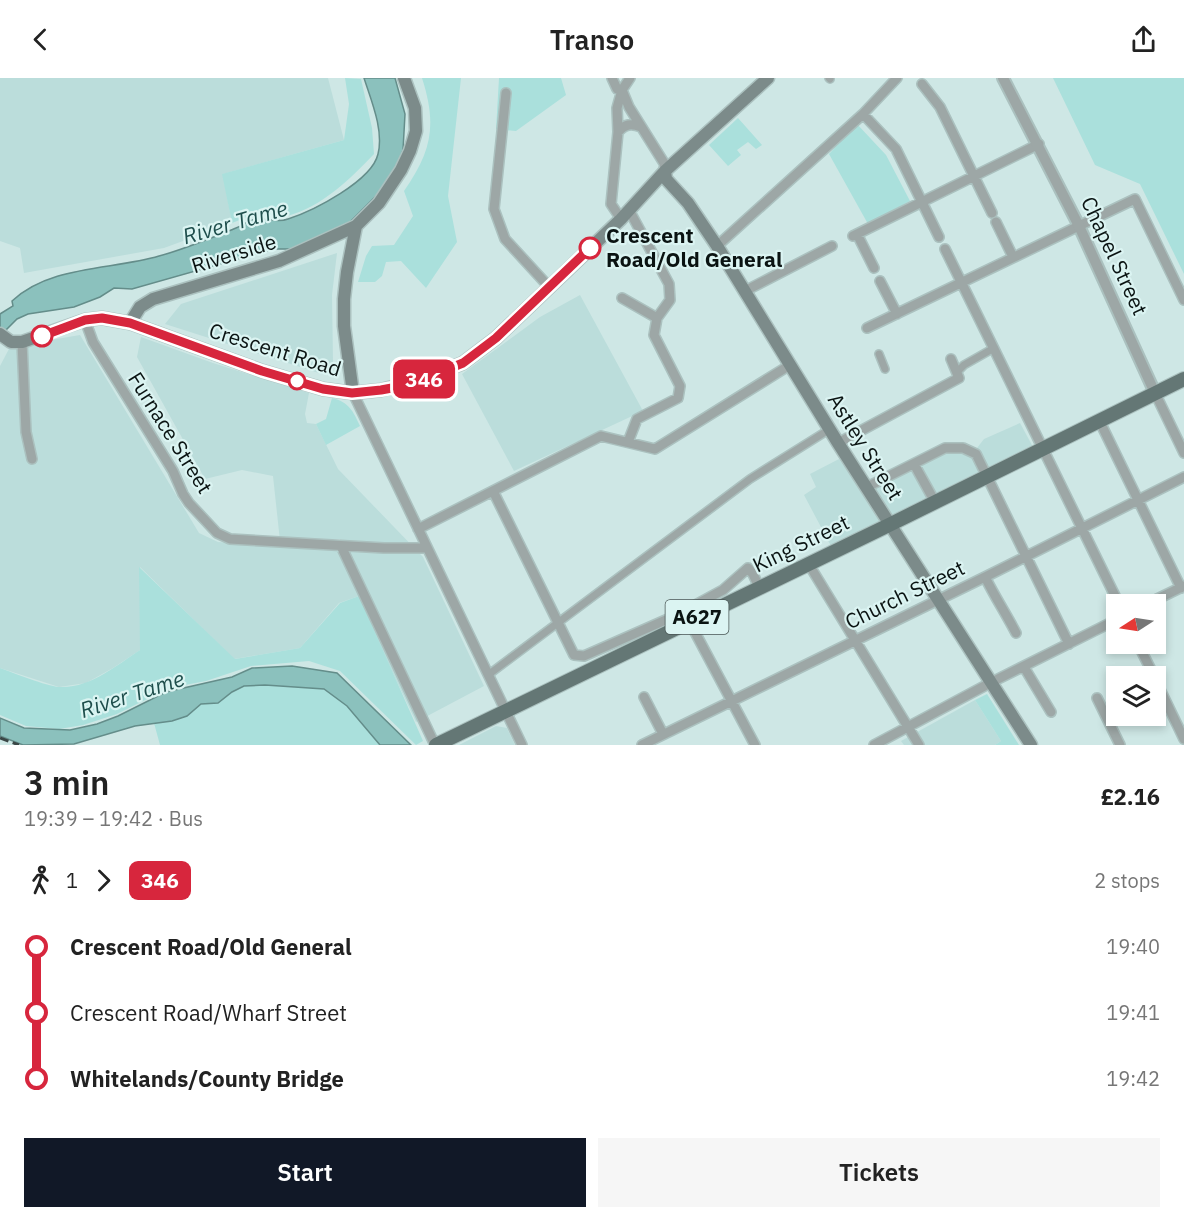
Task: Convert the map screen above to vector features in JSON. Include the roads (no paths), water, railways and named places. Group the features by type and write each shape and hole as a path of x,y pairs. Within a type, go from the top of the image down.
{"main road":[{"name":"Riverside","path":"130,323 140,306 153,298 279,261 356,226 380,203 410,151 416,131 415,108 404,78"},
{"name":"Crescent Road","path":"22,342 85,320 102,318 130,323 262,371 323,389 352,393 408,385 463,363 496,338 625,214 665,171 768,78"},
{"name":"Astley Street","path":"665,171 666,179 688,203 717,246 838,443 1031,745"},
{"path":"352,393 344,326 344,299 356,226"},
{"path":"2,335 11,342 22,342"},
{"name":"King Street","path":"440,744 1184,379"}],"street":[{"path":"612,78 618,89 622,90 629,107 664,163 665,171"},
{"path":"628,442 637,418 678,398 680,386 654,335 657,318 670,300 669,284 625,214 611,204 618,132 617,108 622,90 630,78"},
{"path":"717,246 863,114 897,78"},
{"name":"Chapel Street","path":"1004,78 1079,226 1184,453"},
{"path":"922,84 940,107 1013,258"},
{"path":"506,93 495,209 505,240 550,288"},
{"path":"863,114 896,149 1114,594"},
{"path":"618,132 624,126 631,124 641,127"},
{"path":"897,314 855,235 1039,144"},
{"path":"867,328 1135,199 1184,300"},
{"path":"745,291 832,246"},
{"path":"622,298 657,318"},
{"name":"Furnace Street","path":"85,320 93,342 172,471 183,494 217,533 230,539 341,546 427,548"},
{"path":"22,342 26,432 32,459"},
{"path":"838,443 960,379 964,365 994,348"},
{"path":"879,354 885,369"},
{"path":"951,359 960,379"},
{"path":"418,529 601,436 655,449 790,365"},
{"path":"352,393 522,745"},
{"path":"1099,420 1182,587 1166,595"},
{"path":"488,675 750,480 830,429"},
{"path":"867,487 945,448 963,448 976,454 1069,644"},
{"path":"914,464 934,502"},
{"name":"Church Street","path":"642,745 1184,477"},
{"path":"493,491 574,655 584,656 666,620 723,590 748,568 759,587"},
{"path":"341,546 440,744"},
{"path":"808,563 919,745"},
{"path":"985,577 1016,633"},
{"path":"689,621 755,745"},
{"path":"873,745 1106,625"},
{"path":"1024,667 1051,712"},
{"path":"644,697 663,734"},
{"path":"1096,698 1120,745"},
{"path":"1166,702 1184,739"}],"railway":[{"path":"0,738 19,745"}],"place":[{"name":"Crescent Road/Old General","path":"590,248"}],"water label":[{"name":"River Tame","path":"235,222"},
{"name":"River Tame","path":"132,694"}]}
